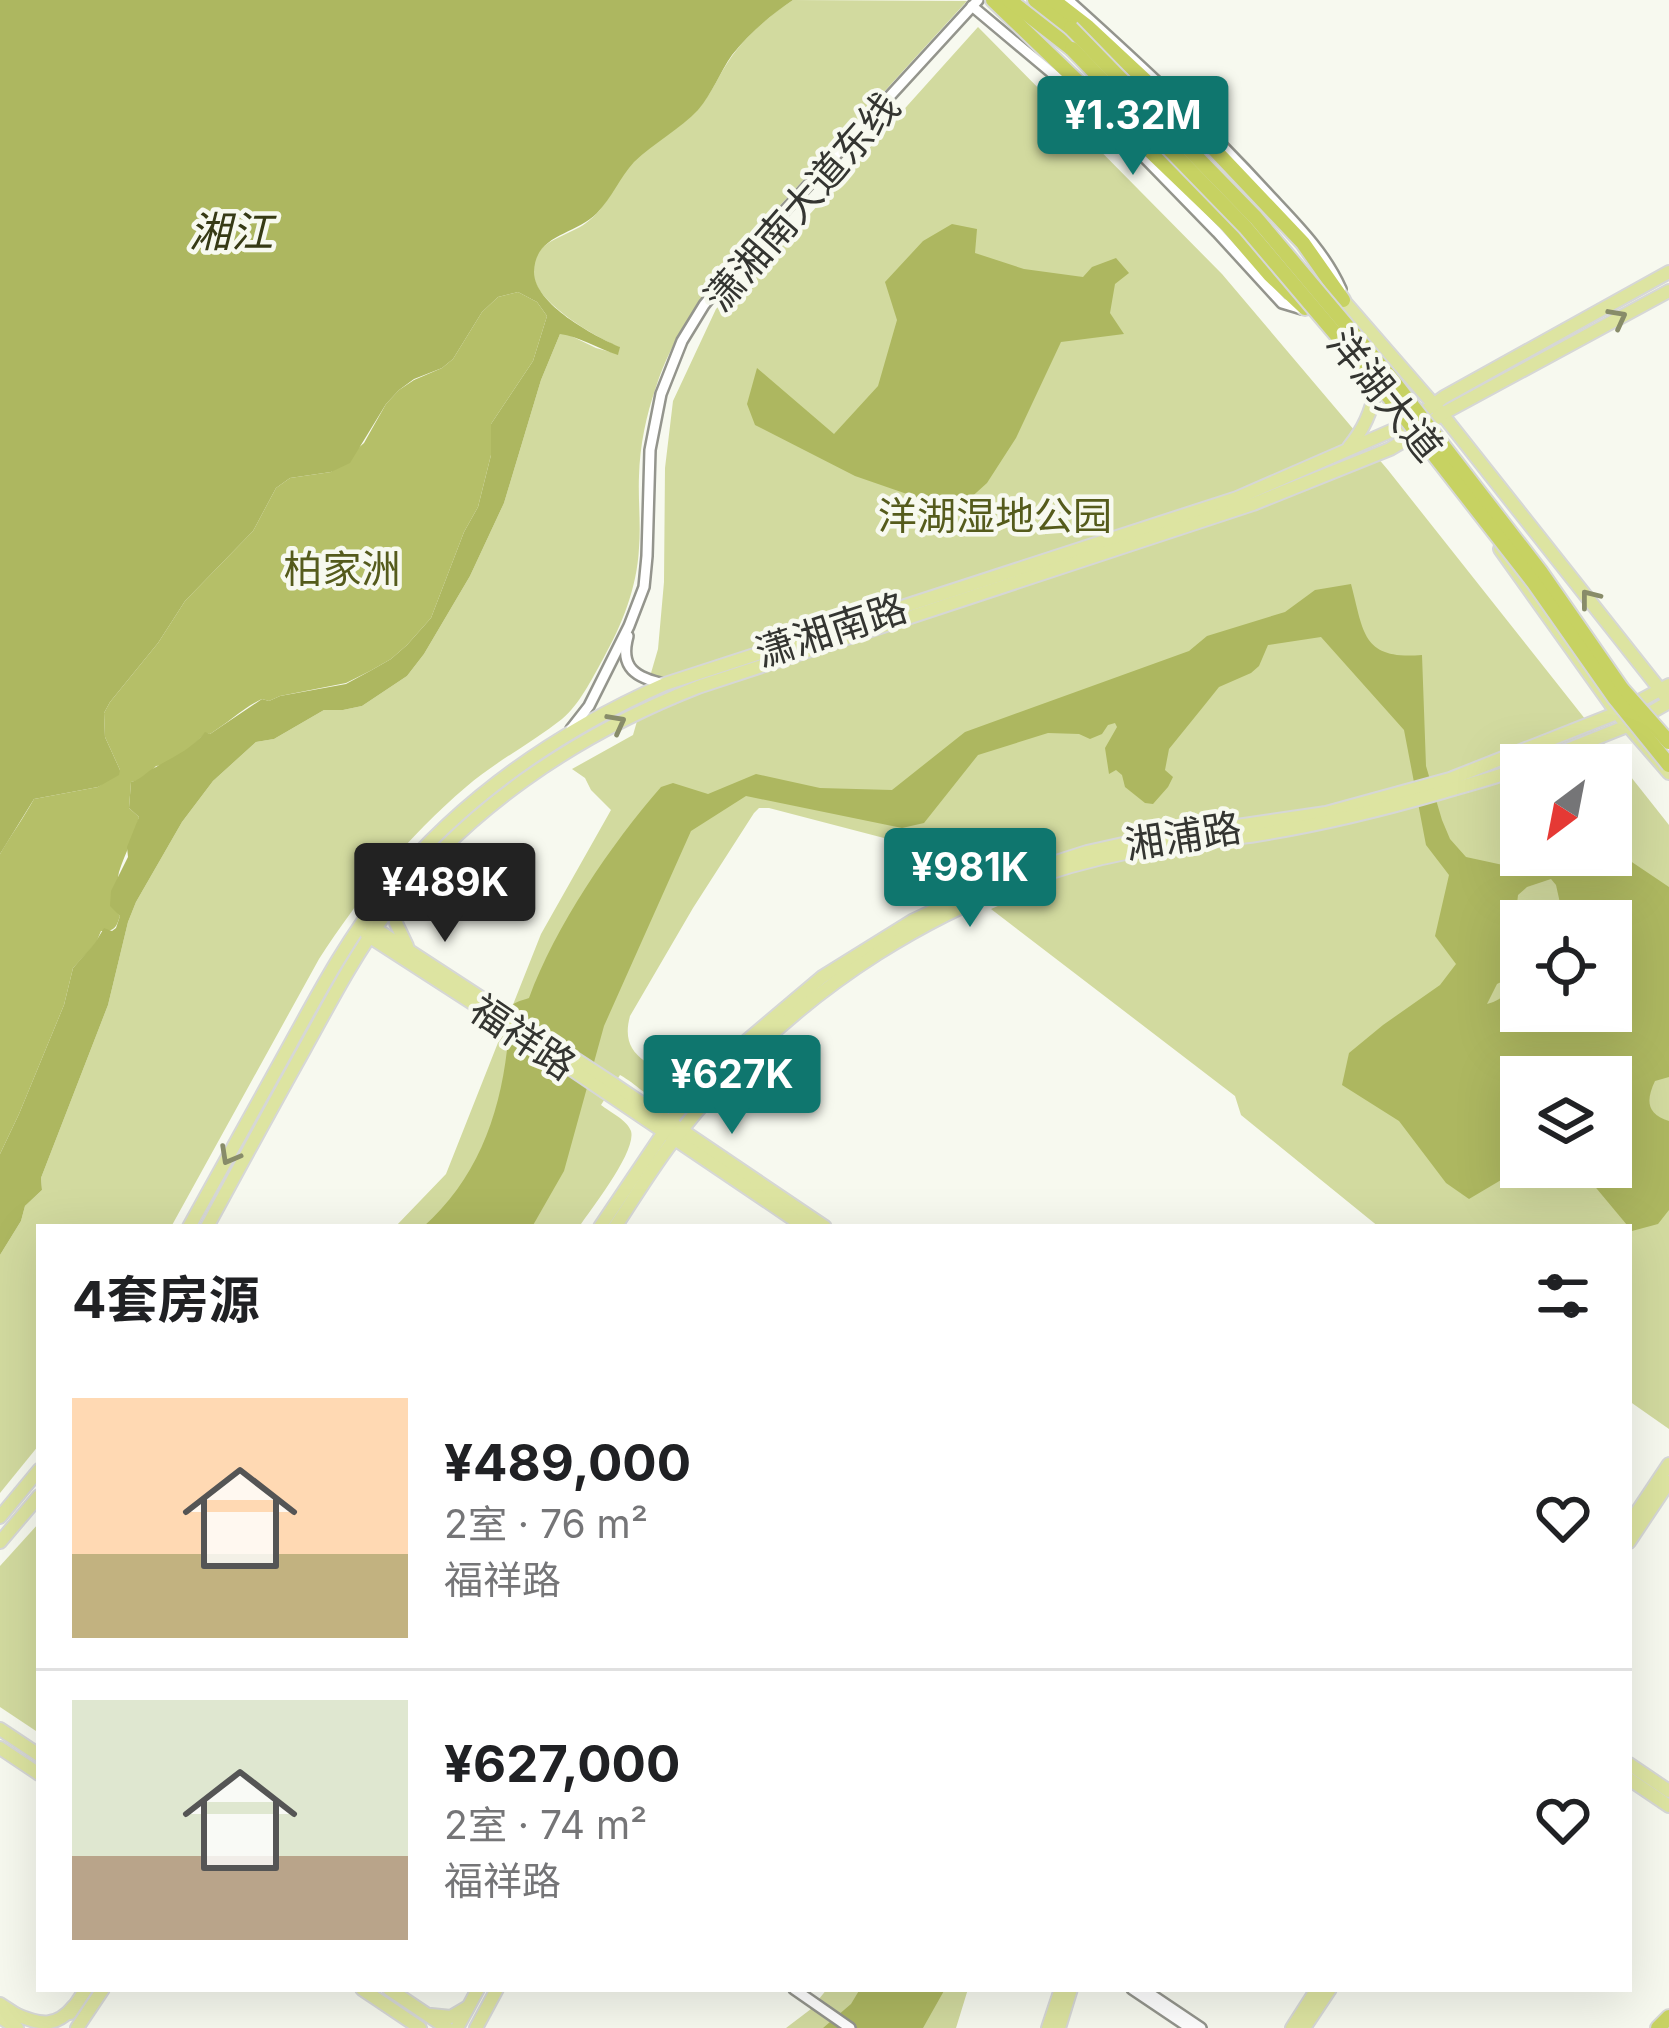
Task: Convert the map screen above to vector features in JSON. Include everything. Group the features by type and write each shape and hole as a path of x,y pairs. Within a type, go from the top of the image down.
{"highway":[{"path":"993,0 1227,225 1308,311"},
{"name":"洋湖大道","path":"1009,0 1072,49 1245,227 1389,398 1534,583 1669,769"},
{"name":"洋湖大道","path":"1035,0 1071,28 1256,218 1375,360 1526,553 1622,689 1669,742"},
{"path":"1052,0 1088,27 1174,108 1303,243 1343,300"}],"main road":[{"name":"潇湘南路","path":"191,1224 324,983 367,929 467,827 579,743 698,687 1253,504 1390,449 1437,409 1669,272"},
{"name":"潇湘南路","path":"1437,409 1669,291"},
{"path":"1343,300 1667,695"},
{"path":"1308,311 1412,429 1617,713 1669,769"},
{"path":"1344,452 1360,433 1376,389"},
{"name":"潇湘南路","path":"209,1224 352,965 391,884 451,822 509,773 597,716 665,684 1238,498 1344,452 1412,429"},
{"name":"湘浦路","path":"1446,786 1667,695"},
{"name":"湘浦路","path":"1580,744 1627,725 1667,695"},
{"name":"湘浦路","path":"672,1132 761,1042 826,987 922,926 980,899 1122,854 1295,828 1500,772"},
{"name":"湘浦路","path":"602,1224 672,1132 694,1092 748,1038 822,977 912,921 1026,870 1088,852 1412,796"},
{"path":"404,892 396,906 396,923 404,941 421,958"},
{"name":"福祥路","path":"367,929 398,956 498,1014"},
{"name":"福祥路","path":"367,929 421,958 802,1224"},
{"path":"352,965 374,951 398,956"},
{"path":"634,1105 666,1109 694,1092"},
{"path":"634,1105 646,1132 648,1166 678,1155 704,1154 694,1130 701,1107"},
{"name":"福祥路","path":"704,1154 820,1224"},
{"name":"湘浦路","path":"617,1224 648,1166"},
{"path":"1632,1520 1669,1464"},
{"path":"0,1517 36,1474"},
{"path":"1632,1538 1669,1482"},
{"path":"0,1542 36,1500"},
{"path":"0,1729 36,1753"},
{"path":"0,1748 36,1772"},
{"path":"1632,1766 1669,1791"},
{"path":"1632,1781 1669,1806"},
{"path":"60,2028 84,1992"},
{"path":"79,2026 101,1992"},
{"path":"366,1992 420,2028"},
{"path":"392,1992 447,2028"},
{"path":"457,2028 476,1992"},
{"path":"480,2024 496,1992"},
{"path":"1048,2028 1068,1992"},
{"path":"1059,2028 1068,1992"},
{"path":"1292,2028 1316,1992"},
{"path":"1304,2028 1328,1992"},
{"path":"0,2004 11,2022 36,2028"},
{"path":"11,2022 47,2025 58,2022 74,2006"},
{"path":"424,2013 451,2017 468,2007"}],"street":[{"path":"1068,0 1175,97 1282,208 1324,257 1343,300"},
{"path":"977,4 1108,120 1282,303 1308,311"},
{"name":"潇湘南大道东线","path":"562,738 589,706 644,587 653,427 682,341 704,305 746,254 977,4"},
{"name":"潇湘南大道东线","path":"665,684 638,675 625,651 647,588 654,445 674,368 704,312 754,250 977,4"},
{"path":"795,1992 845,2028"},
{"path":"1136,1992 1190,2028"},
{"path":"1147,1992 1201,2028"}],"green space":[{"path":"793,0 967,1 741,248 683,327 656,387 644,431 638,563 632,592 610,646 574,707 445,806 368,890 319,959 173,1224 36,1224 36,1449 0,1493 0,1255 25,1206 42,1190 41,1178 108,1005 136,902 182,822 213,781 256,742 274,739 324,710 362,706 407,676 424,654 470,576 504,503 560,334 618,354 619,347 584,328 547,299 534,278 536,256 593,217 631,164 701,105 727,63"},
{"name":"洋湖湿地公园","path":"978,27 1222,274 1388,470 1605,744 1500,744 1500,876 1632,876 1632,778 1669,825 1669,1429 1632,1403 1632,1224 1375,1224 1241,1115 1235,1096 991,909 1023,895 1009,862 959,882 927,840 911,835 884,838 769,808 754,813 630,1016 633,1049 678,1081 656,1097 620,1075 601,1105 626,1123 631,1140 581,1224 398,1224 446,1174 541,934 611,810 572,769 633,735 658,649 665,468 673,401 716,309 810,214"},
{"name":"柏家洲","path":"518,292 537,302 547,316 533,361 491,424 491,455 478,507 431,618 391,659 370,671 346,683 262,699 205,733 188,751 156,766 144,779 131,782 129,808 139,817 119,872 119,920 112,929 101,931 73,968 64,1005 0,1154 0,854 4,847 34,799 98,787 120,770 105,737 104,713 110,702 185,601 253,531 276,488 290,478 331,472 364,443 399,390 453,359 482,312 498,297"},
{"path":"36,1526 36,1731 0,1707 0,1566"},
{"path":"825,1992 967,1992 956,2028 786,2028"}],"water":[{"name":"湘江","path":"0,0 793,0 746,39 698,110 634,162 597,213 541,250 534,272 544,296 567,317 620,347 618,355 560,334 504,503 470,576 407,676 362,706 324,710 274,739 256,742 213,781 182,822 128,922 108,1005 41,1178 42,1190 25,1206 0,1255 0,1154 64,1005 73,968 104,928 116,928 120,916 110,906 111,891 128,857 127,847 139,817 129,808 131,782 262,699 346,684 407,645 431,618 478,507 491,455 491,424 533,361 547,316 537,302 518,292 498,297 482,312 453,359 414,379 386,404 350,463 331,472 290,478 276,488 253,531 185,601 110,702 104,713 105,737 119,775 98,787 34,799 0,854"},
{"path":"952,224 977,229 975,253 1024,269 1083,277 1092,267 1116,258 1129,273 1115,284 1110,313 1124,334 1061,342 1016,438 987,483 956,511 855,476 755,425 747,404 757,368 834,434 878,386 897,320 885,282 923,241"},
{"path":"1351,584 1363,629 1377,648 1422,655 1426,766 1450,839 1466,857 1500,864 1500,876 1632,876 1632,862 1669,887 1669,1077 1655,1081 1649,1100 1652,1110 1669,1121 1669,1210 1658,1224 1632,1231 1632,1224 1626,1224 1596,1188 1632,1188 1632,1056 1500,1056 1500,1181 1469,1199 1446,1183 1399,1121 1342,1085 1349,1053 1440,985 1456,964 1435,936 1449,875 1426,845 1404,730 1321,637 1268,645 1251,673 1219,687 1169,749 1165,770 1173,777 1153,804 1125,787 1116,770 1109,774 1105,748 1115,723 1090,739 1048,733 978,755 924,823 902,828 746,796 691,831 604,1026 564,1171 534,1224 426,1224 457,1190 491,1124 503,1076 509,1009 529,998 586,887 661,787 673,783 708,794 756,774 820,788 892,790 965,732 1189,651 1207,636 1285,612 1315,590"},
{"path":"858,1992 943,1992 923,2028 823,2028"}]}
